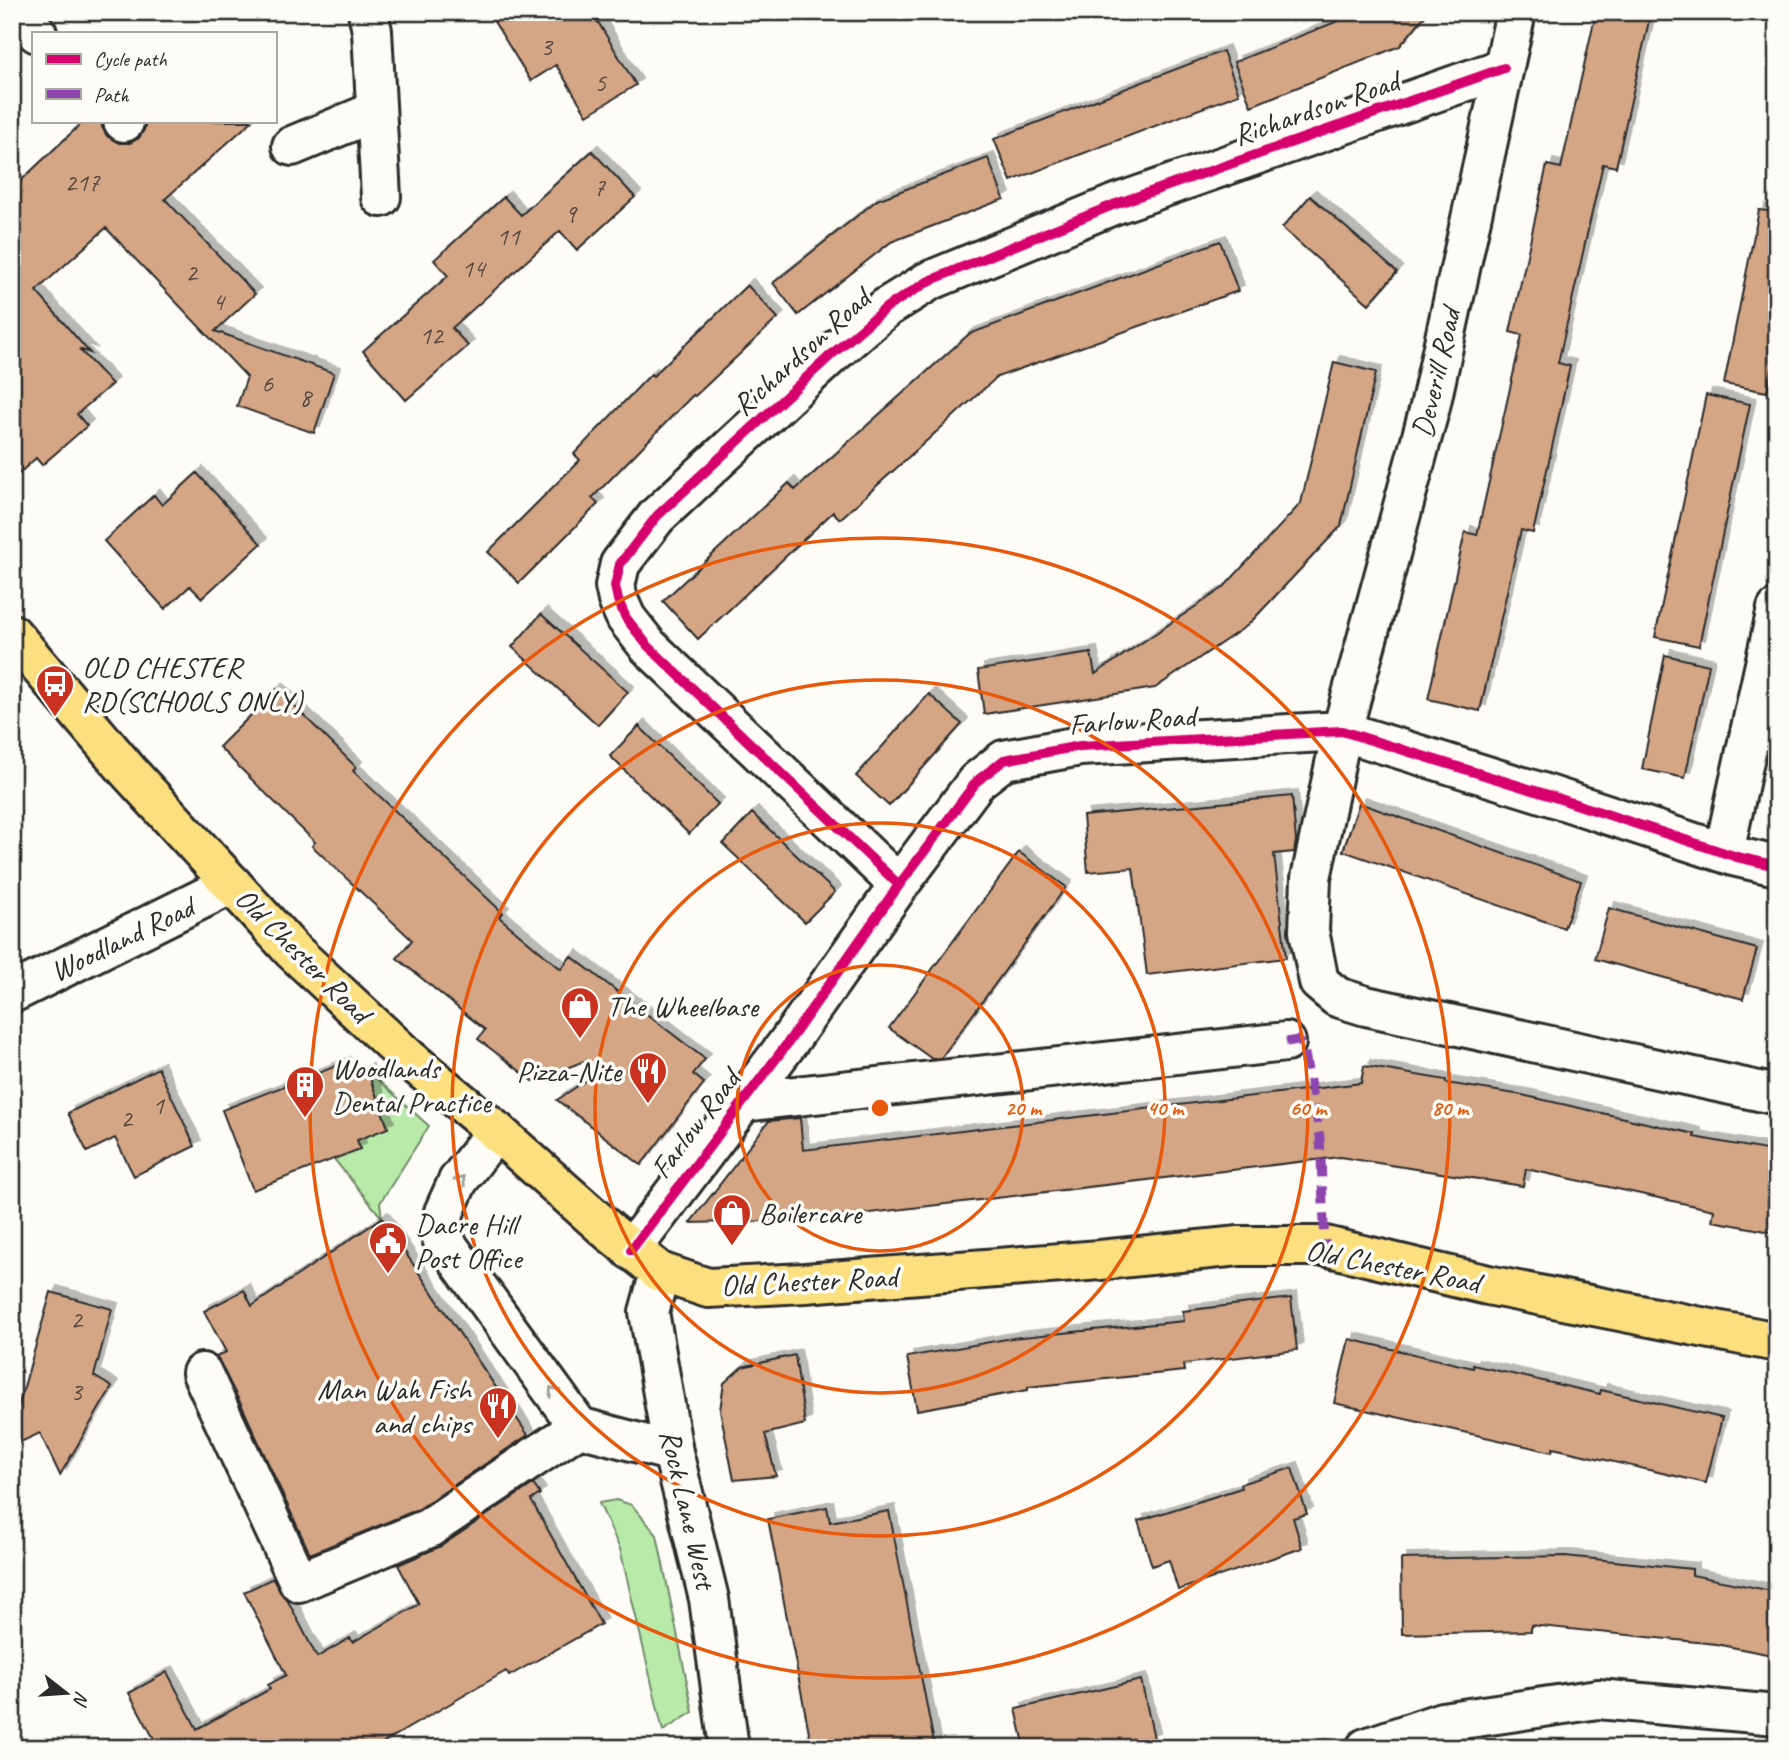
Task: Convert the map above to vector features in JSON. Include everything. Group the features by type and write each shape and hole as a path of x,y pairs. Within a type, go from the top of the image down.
{"main road":[{"name":"Old Chester Road","path":"12,634 128,771 312,968 408,1058 646,1261 708,1288 1100,1260 1239,1246 1325,1246 1488,1285 1777,1342"}],"street":[{"path":"16,12 36,32"},
{"path":"368,12 372,31 380,198"},
{"name":"Deverill Road","path":"1516,12 1430,407 1342,731 1311,878 1309,931 1319,982 1337,997 1366,1006 1777,1095"},
{"name":"Richardson Road","path":"899,885 648,646 626,618 618,600 615,586 620,564 657,516 821,364 887,307 929,281 1114,205 1504,68"},
{"path":"292,146 376,111"},
{"path":"1724,852 1777,610"},
{"name":"Farlow Road","path":"646,1261 742,1102 787,1044 977,780 1004,761 1080,746 1342,731 1724,852 1777,866"},
{"name":"Woodland Road","path":"12,993 232,884"},
{"path":"742,1102 1286,1042"},
{"path":"496,1131 458,1181 444,1212 442,1238 579,1427 673,1452"},
{"name":"Rock Lane West","path":"646,1261 649,1312 673,1452 709,1599 719,1742"},
{"path":"202,1373 299,1582 429,1528 579,1427"},
{"path":"1366,1748 1442,1722 1598,1699 1777,1716"}],"green space":[{"path":"367,1070 429,1126 380,1203 382,1218 334,1159 360,1149 357,1140 388,1127"},
{"path":"616,1500 632,1505 657,1535 693,1712 663,1731 620,1549 599,1503"}],"building":[{"path":"488,12 592,12 636,85 587,115 556,65 531,81"},
{"path":"1361,12 1428,12 1400,46 1251,106 1234,62"},
{"path":"1596,12 1651,12 1616,167 1603,164 1558,363 1570,366 1533,533 1521,530 1480,711 1428,699 1465,532 1477,535 1522,335 1510,332 1547,165 1561,168"},
{"path":"1223,51 1239,94 1011,181 994,139"},
{"path":"83,122 102,122 107,136 119,143 130,143 139,138 145,128 145,122 251,122 165,199 255,294 215,331 334,373 314,433 237,406 247,377 106,228 36,291 90,353 79,349 112,384 77,414 87,426 42,465 36,458 12,480 12,189"},
{"path":"592,151 635,197 577,250 560,231 452,328 468,346 406,400 363,351 448,276 434,260 504,197 521,215"},
{"path":"988,158 1004,199 891,242 798,315 773,283 877,200"},
{"path":"1310,196 1397,272 1369,304 1282,228"},
{"path":"1759,210 1777,212 1777,346 1767,392 1724,384"},
{"path":"1220,241 1238,291 997,377 840,519 833,512 698,639 663,601 789,483 795,490 969,334"},
{"path":"747,285 778,318 693,395 592,498 598,504 519,583 488,552 580,460 574,454 651,374 653,376"},
{"path":"1334,362 1376,372 1341,526 1248,625 1155,688 984,714 978,670 1091,653 1095,674 1223,588 1301,503"},
{"path":"1706,395 1750,404 1699,646 1655,637"},
{"path":"197,473 261,544 202,598 190,586 165,609 104,541 154,495 162,505"},
{"path":"541,614 628,692 598,725 512,647"},
{"path":"1665,655 1709,665 1685,778 1642,769"},
{"path":"277,689 356,767 353,771 503,913 499,917 561,969 571,956 705,1059 693,1074 704,1083 641,1165 557,1100 595,1074 587,1060 533,1081 478,1039 485,1030 397,958 412,940 312,846 315,842 219,747"},
{"path":"929,694 962,724 889,806 856,776"},
{"path":"639,726 718,804 689,834 610,756"},
{"path":"1292,796 1296,841 1294,852 1274,854 1286,958 1147,975 1133,868 1088,872 1083,816"},
{"path":"1359,803 1581,881 1564,928 1343,851"},
{"path":"752,813 835,892 805,922 723,844"},
{"path":"1019,852 1066,887 941,1058 932,1059 889,1028"},
{"path":"1609,908 1757,949 1743,999 1595,959"},
{"name":"Woodlands Dental Practice","path":"344,1063 350,1077 367,1070 388,1128 357,1140 360,1149 253,1190 222,1110"},
{"path":"1364,1066 1522,1095 1695,1134 1694,1137 1777,1152 1777,1233 1712,1221 1714,1210 1526,1169 1523,1186 1340,1157 811,1220 690,1223 769,1121 800,1118 803,1150 1361,1083"},
{"path":"158,1068 195,1146 134,1176 115,1138 87,1152 68,1113"},
{"path":"382,1218 528,1435 419,1509 310,1554 242,1406 216,1357 226,1352 204,1311 244,1290 252,1306"},
{"path":"51,1292 112,1309 94,1376 112,1387 60,1475 40,1433 12,1446 12,1429"},
{"path":"1291,1298 1297,1350 1183,1364 1184,1371 1028,1387 1028,1390 917,1410 907,1357 1012,1338 1184,1321 1183,1311"},
{"path":"1349,1339 1473,1368 1473,1365 1600,1394 1601,1390 1722,1418 1706,1483 1334,1403"},
{"path":"795,1355 805,1424 765,1434 776,1476 734,1480 720,1410 724,1383 742,1367"},
{"path":"1292,1468 1307,1514 1293,1518 1302,1548 1178,1590 1169,1560 1152,1566 1138,1521 1241,1488 1240,1484"},
{"path":"533,1484 540,1494 531,1500 601,1624 509,1676 506,1671 374,1748 159,1748 129,1693 167,1672 197,1729 270,1689 268,1685 286,1675 244,1592 273,1578 317,1657 350,1638 353,1642 419,1604 398,1565 441,1546"},
{"path":"827,1507 830,1522 889,1511 935,1748 812,1748 768,1519"},
{"path":"1565,1556 1692,1569 1692,1575 1777,1592 1777,1656 1716,1644 1531,1625 1531,1631 1402,1634 1401,1559"},
{"path":"1141,1680 1154,1738 1111,1748 1025,1748 1016,1709"}],"marked path":[{"path":"1286,1042 1298,1040 1304,1048 1320,1137 1325,1246"}],"cycle path":[{"path":"899,885 648,646 626,618 618,600 615,586 620,564 657,516 831,355 887,307 929,281 1113,205 1504,68"},
{"path":"631,1250 787,1044 899,885 977,781 1004,760 1080,746 1342,731 1737,857 1777,866"}],"place":[{"name":"OLD CHESTER RD(SCHOOLS ONLY)","path":"55,718"},
{"name":"The Wheelbase","path":"580,1040"},
{"name":"Pizza-Nite","path":"648,1105"},
{"name":"Woodlands Dental Practice","path":"305,1119"},
{"name":"Boilercare","path":"732,1247"},
{"name":"Dacre Hill Post Office","path":"388,1275"},
{"name":"Man Wah Fish and chips","path":"498,1440"}]}
